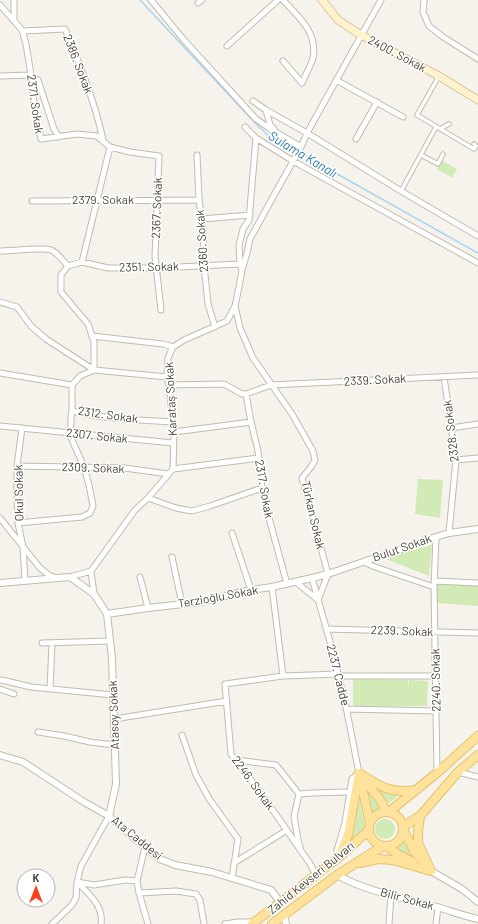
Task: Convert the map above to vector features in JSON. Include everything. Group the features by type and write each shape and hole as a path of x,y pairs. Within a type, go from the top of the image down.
{"main road":[{"name":"2400. Sokak","path":"322,0 338,20 361,35 439,76 478,100"},
{"path":"369,827 374,816 378,813 388,811 416,790 478,736"},
{"path":"359,773 371,836 378,844 391,846 400,840 404,828 420,816 458,772 478,755"},
{"path":"359,773 382,787 406,792 416,790"},
{"path":"359,773 388,811 399,816 414,851 431,871"},
{"path":"338,854 348,834 359,773"},
{"path":"420,816 418,843 431,871"},
{"name":"Zahid Kevseri Bulvarı","path":"254,923 316,875 369,827"},
{"path":"385,846 399,855 431,871"},
{"name":"Zahid Kevseri Bulvarı","path":"272,924 337,876 385,846"},
{"path":"352,866 378,859 386,859 431,871"}],"street":[{"path":"14,0 14,21"},
{"path":"151,0 184,40 256,119 301,147"},
{"path":"227,46 278,0"},
{"path":"283,61 302,83 313,59 314,46 311,34 304,23 284,0"},
{"path":"242,270 250,239 336,80 382,0"},
{"path":"424,0 423,12 429,26 443,37 478,59"},
{"path":"0,5 23,31"},
{"name":"2386. Sokak","path":"23,31 65,29 98,118 103,140"},
{"name":"2371. Sokak","path":"23,31 31,75 35,113 41,139 77,134 97,136 110,147"},
{"path":"0,76 31,75 38,80 54,129 59,137"},
{"path":"439,76 417,116 474,149 476,146 474,144"},
{"path":"336,80 403,117"},
{"path":"253,101 478,236"},
{"path":"356,139 377,102"},
{"path":"266,110 269,123 272,128 301,147"},
{"path":"401,191 438,128 449,124"},
{"path":"245,127 256,138 478,263"},
{"name":"Karataş Sokak","path":"173,469 174,432 167,377 168,358 173,347 184,340 215,327 227,320 235,306 242,270 240,264 239,245 243,229 249,220 250,215 256,138"},
{"path":"94,370 94,342 88,324 61,292 61,275 68,266 82,262 110,147"},
{"name":"2367. Sokak","path":"110,147 130,152 159,156 155,256 161,310"},
{"name":"2360. Sokak","path":"197,154 199,200 203,227 204,265 208,304 215,327"},
{"path":"421,155 438,164 443,154"},
{"name":"2379. Sokak","path":"32,201 199,200"},
{"path":"202,219 250,215"},
{"path":"0,251 34,249 50,250 56,253 68,266"},
{"name":"2351. Sokak","path":"82,262 108,268 157,268 240,264"},
{"path":"0,302 17,307 31,326 46,339 94,370 167,377"},
{"path":"169,386 224,384 236,392 246,394 271,385 253,358 240,328 235,306"},
{"path":"92,336 163,344 173,347"},
{"path":"0,373 72,385 80,376 94,370"},
{"name":"2339. Sokak","path":"271,385 478,375"},
{"name":"2328. Sokak","path":"444,377 456,460 449,533"},
{"name":"2312. Sokak","path":"72,385 72,411 92,416 173,422"},
{"name":"Türkan Sokak","path":"271,385 292,414 313,451 315,460 302,478 328,574"},
{"name":"2317. Sokak","path":"246,394 259,458 262,488 287,584"},
{"path":"18,523 82,517 90,513 93,506 89,485 84,467 69,433 72,411"},
{"path":"174,432 251,422"},
{"path":"452,428 478,424"},
{"path":"0,426 22,428"},
{"name":"2307. Sokak","path":"22,428 173,443"},
{"name":"Okul Sokak","path":"22,428 17,490 18,523 23,547 25,580"},
{"path":"0,583 70,577 91,571 135,510 148,498 173,469 259,458"},
{"path":"456,460 478,458"},
{"name":"2309. Sokak","path":"18,466 125,468 168,474"},
{"path":"148,498 176,508 192,511 262,488"},
{"path":"0,518 40,568 56,578"},
{"name":"Bulut Sokak","path":"328,574 449,533 478,529"},
{"path":"232,533 251,590"},
{"name":"2240. Sokak","path":"436,537 435,632 437,773"},
{"path":"172,557 182,604"},
{"path":"364,562 375,567 435,584 478,583"},
{"path":"91,571 94,594"},
{"path":"296,582 318,600 328,574"},
{"name":"Terzioğlu Sokak","path":"107,614 201,602 328,574"},
{"path":"70,577 94,594 107,614"},
{"path":"140,578 148,608"},
{"name":"2237. Cadde","path":"312,578 334,656 359,773"},
{"path":"272,587 283,676 436,676"},
{"name":"Atasoy Sokak","path":"107,614 112,658 116,784 109,816"},
{"name":"2239. Sokak","path":"326,629 478,633"},
{"path":"42,643 110,641"},
{"path":"50,689 52,643"},
{"name":"2246. Sokak","path":"283,676 225,684 231,754 266,800 309,862 316,875"},
{"path":"0,680 31,687 113,695"},
{"path":"0,689 14,694"},
{"path":"114,719 227,701"},
{"path":"346,709 436,711"},
{"path":"38,732 114,745"},
{"path":"182,735 196,775 210,800 238,839 232,878"},
{"name":"Ata Caddesi","path":"0,755 22,762 84,802 109,816 160,859 175,865 212,872 271,890 280,902"},
{"path":"236,760 276,765 299,794 346,792"},
{"path":"458,772 478,777"},
{"name":"2246. Sokak","path":"299,794 294,816 301,851"},
{"path":"52,924 72,906 76,898 77,882 81,866 109,816"},
{"path":"234,864 287,830"},
{"path":"145,846 136,881 148,924"},
{"path":"431,871 462,889 478,902"},
{"name":"Bilir Sokak","path":"337,876 350,882 391,895 478,919"},
{"path":"77,882 94,884 125,880 136,881"},
{"path":"77,882 90,894 100,908 102,918 101,924"},
{"path":"139,893 176,891 196,894 200,900 204,924"},
{"path":"389,924 391,895"},
{"path":"436,924 438,908"},
{"path":"284,915 286,924"},
{"path":"226,924 238,922 254,923"}],"green space":[{"path":"441,160 457,169 452,178 437,169"},
{"path":"418,479 443,480 440,518 415,514"},
{"path":"432,545 429,576 383,558"},
{"path":"435,581 478,583 478,606 435,603"},
{"path":"353,679 408,680 408,688 409,680 428,681 427,706 353,706"},
{"path":"367,791 380,809 372,814"},
{"path":"380,791 390,794 399,795 388,804"},
{"path":"358,794 364,821 364,828 349,843"},
{"path":"385,819 392,822 395,829 392,836 385,839 378,836 375,829 378,822"},
{"path":"402,841 413,855 413,858 395,848"}],"waterway":[{"name":"Sulama Kanalı","path":"140,0 259,127 269,136 297,151"},
{"name":"Sulama Kanalı","path":"300,153 478,253"}]}
